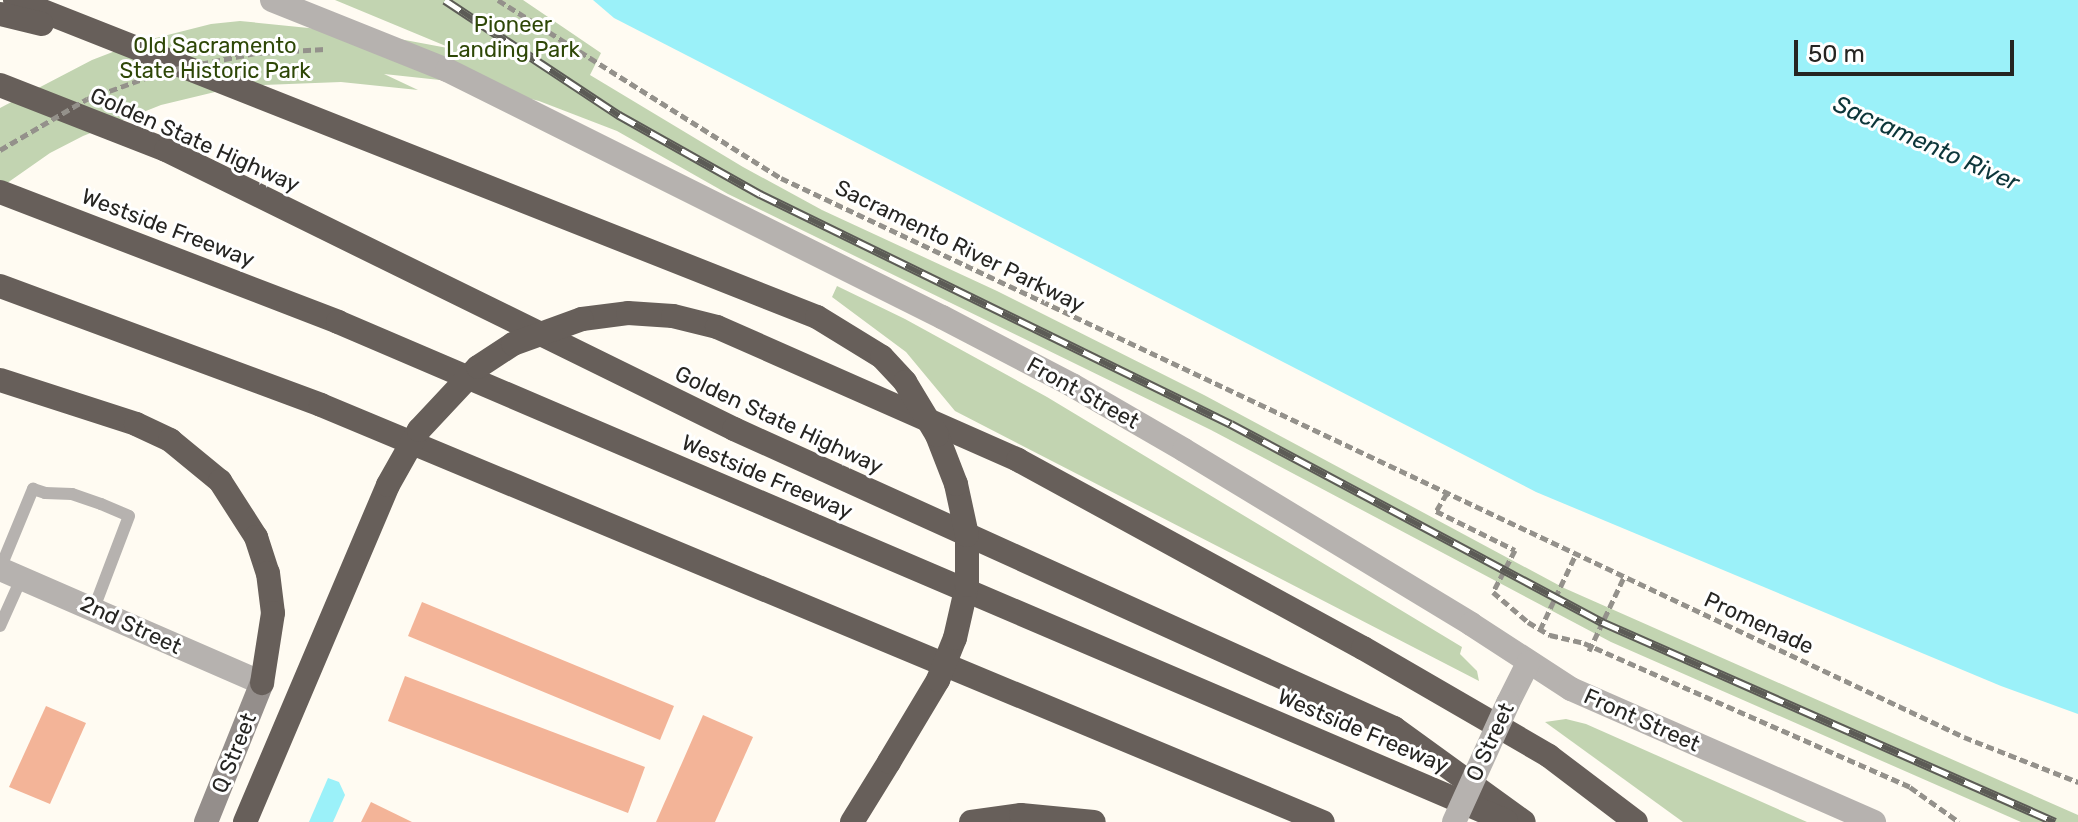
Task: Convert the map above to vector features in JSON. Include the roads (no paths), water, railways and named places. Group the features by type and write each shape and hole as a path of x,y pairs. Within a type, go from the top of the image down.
{"highway":[{"path":"15,0 817,317 882,357 905,382 937,435 956,484 967,535 967,585 955,638 938,680 852,822"},
{"path":"0,14 126,43"},
{"name":"Golden State Highway","path":"0,85 166,150 734,429 1394,728 1524,822"},
{"name":"Westside Freeway","path":"0,192 338,322 1509,822"},
{"path":"0,286 321,405 1323,822"},
{"path":"0,298 72,314"},
{"path":"245,822 388,485 419,430 468,376 513,344 582,319 628,313 673,316 717,327 1045,475 1363,648 1549,756 1636,822"},
{"path":"0,380 136,424 196,458 220,481 256,537 268,573 273,613 262,683"},
{"path":"971,822 1021,815 1094,822"}],"main road":[{"name":"Q Street","path":"206,822 262,683"}],"street":[{"name":"Front Street","path":"272,0 398,49 560,124 1072,385 1388,573 1571,689 1874,822"},
{"name":"2nd Street","path":"11,574 262,683"},
{"name":"O Street","path":"1454,822 1528,663"}],"lane":[{"path":"0,626 33,489 72,494 129,516 94,608"}],"water":[{"name":"Sacramento River","path":"593,0 2078,0 2078,714 2001,686 1536,492 614,18"},
{"path":"328,778 339,782 345,795 333,822 309,822"}],"railway":[{"path":"445,0 619,115 760,194 1231,424 1602,622 2055,822"}],"park label":[{"name":"Pioneer Landing Park","path":"513,36"},
{"name":"Old Sacramento State Historic Park","path":"215,58"}]}
